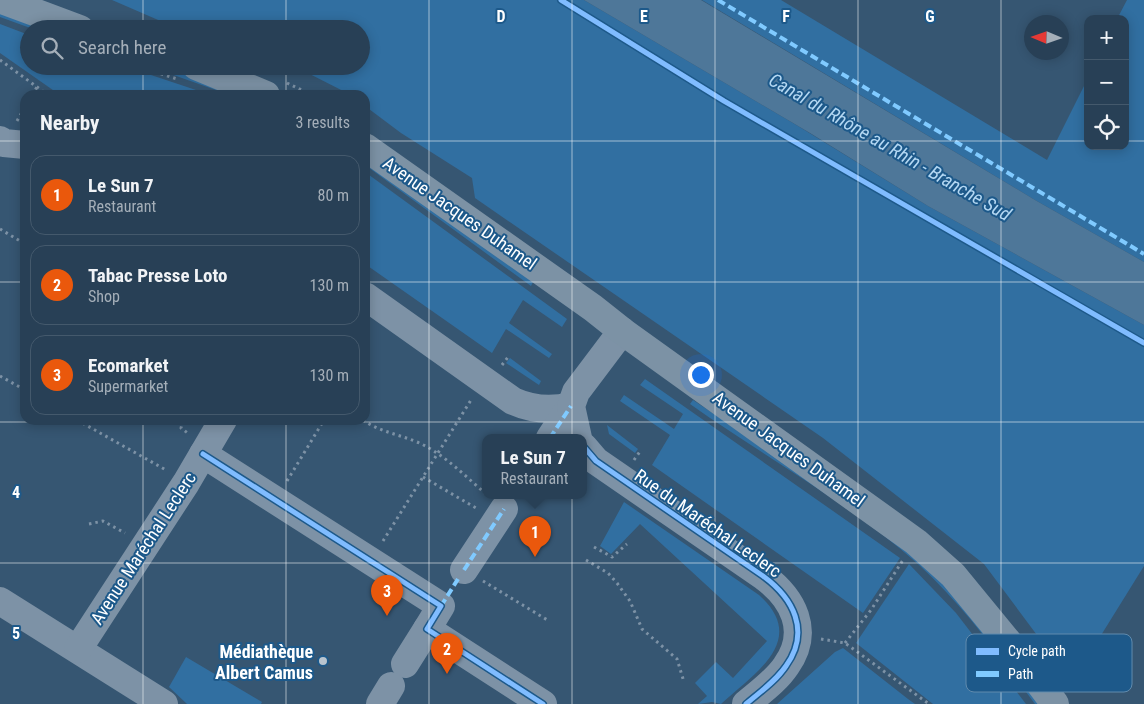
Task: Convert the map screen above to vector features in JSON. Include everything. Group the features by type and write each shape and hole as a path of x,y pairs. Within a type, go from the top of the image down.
{"main road":[{"path":"2,0 56,20"},
{"path":"218,75 254,90"},
{"name":"Avenue Jacques Duhamel","path":"370,151 916,542 953,575 1002,634"},
{"name":"Avenue Jacques Duhamel","path":"1046,692 1055,704"}],"street":[{"path":"0,140 4,143 20,145"},
{"path":"370,300 514,401 536,409 556,410 571,406"},
{"path":"553,434 571,406 584,380 622,331"},
{"path":"571,406 577,434"},
{"name":"Avenue Maréchal Leclerc","path":"78,649 146,544 198,445 218,425"},
{"path":"198,445 276,500 441,606"},
{"name":"Rue du Maréchal Leclerc","path":"587,450 596,461 776,586 789,601 795,617 798,635"},
{"path":"392,685 461,575 496,508"},
{"path":"0,601 164,704"},
{"path":"427,629 543,704"},
{"path":"746,704 786,666 798,635"}],"path":[{"path":"0,60 40,90"},
{"path":"0,229 20,241"},
{"path":"0,376 20,387"},
{"path":"371,561 465,408"},
{"path":"370,424 382,432 418,442 438,453 482,495"},
{"path":"87,425 170,473"},
{"path":"182,425 181,428 198,445"},
{"path":"276,500 321,425"},
{"path":"633,462 641,450"},
{"path":"423,477 496,508"},
{"path":"487,499 496,508"},
{"path":"89,524 103,521 146,544"},
{"path":"594,547 612,557 626,544"},
{"path":"845,643 871,610 905,557"},
{"path":"586,560 608,573 618,583 630,601 642,629 677,659 684,682"},
{"path":"461,575 549,620"},
{"path":"798,635 845,643 929,704"}],"shaded area":[{"path":"112,0 584,0 798,126 928,206 1144,325 1144,566 1102,634 1036,634 984,564 823,438 475,198 472,178 401,133 370,110 370,90 341,90 312,75 370,75 370,20 158,20"},
{"path":"702,0 781,0 1047,160 1084,86 1084,150 1129,150 1129,15 1119,15 1127,0 1144,0 1144,262 1035,200"},
{"path":"0,12 20,20 20,24 0,17"},
{"path":"0,24 20,32 20,67 0,53"},
{"path":"31,75 151,75 196,90 53,90"},
{"path":"173,75 187,75 227,90 216,90"},
{"path":"370,164 533,282 531,286 370,169"},
{"path":"370,176 567,319 562,327 523,300 509,323 552,354 549,358 506,329 492,353 370,268"},
{"path":"510,358 541,381 539,385 506,363"},
{"path":"645,379 900,558 863,613 652,465 670,435 620,401 624,395 674,429 683,414 640,385"},
{"path":"693,400 843,500 940,579 984,634 982,634 935,580 869,524 690,404"},
{"path":"607,425 638,449 635,453 609,434"},
{"path":"624,502 759,595 773,611 779,627 778,641 772,655 761,668 721,704 712,702 698,704 707,696 695,683 716,662 733,678 767,641 640,524 611,554 600,546"},
{"path":"909,564 956,613 972,634 966,634 966,692 1017,692 1026,704 933,704 856,643"},
{"path":"843,648 915,704 777,704 835,652"},
{"path":"186,657 262,702 261,704 187,704 169,687"},
{"path":"1026,692 1031,692 1041,704 1035,704"}],"water":[{"name":"Canal du Rhône au Rhin - Branche Sud","path":"584,0 701,0 1035,200 1144,262 1144,325 928,206 810,133"}],"marked path":[{"path":"718,0 1144,254"},
{"path":"553,434 571,406"},
{"path":"464,570 504,509"},
{"path":"441,606 458,579"}],"cycle path":[{"path":"561,0 724,101 1144,343"},
{"path":"587,450 596,461 763,576 783,594 790,605 798,628 793,653 778,677 746,704"},
{"path":"203,454 441,606 427,629 543,704"}],"place":[{"name":"Le Sun 7","path":"535,557"},
{"name":"Ecomarket","path":"387,616"},
{"name":"Médiathèque Albert Camus","path":"323,661"},
{"name":"Tabac Presse Loto","path":"447,674"}]}
